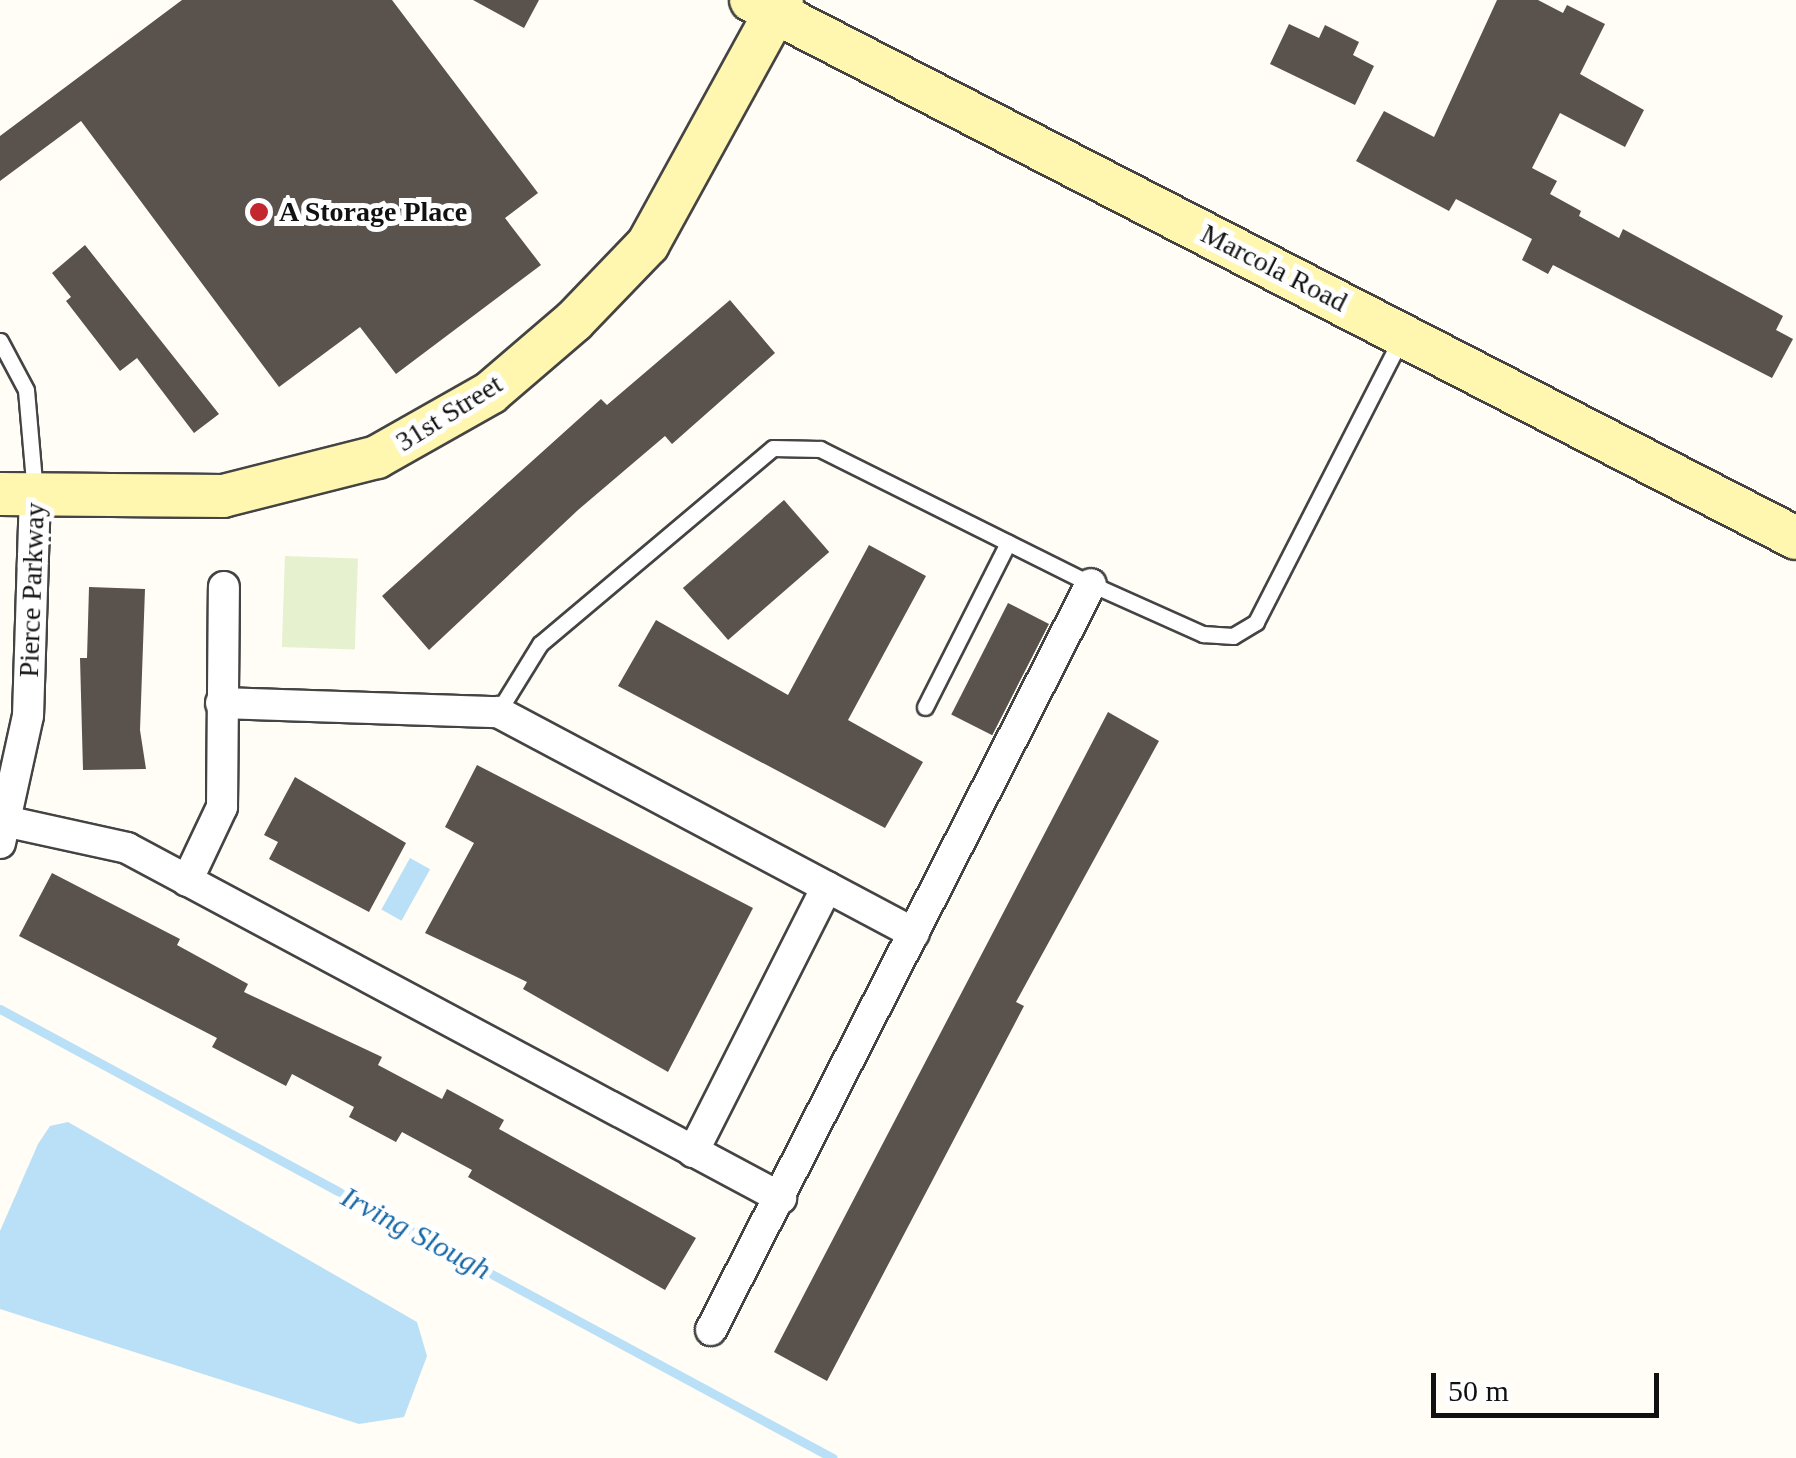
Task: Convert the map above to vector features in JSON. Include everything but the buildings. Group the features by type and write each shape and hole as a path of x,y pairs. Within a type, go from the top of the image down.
{"main road":[{"name":"Marcola Road","path":"770,4 1796,538"},
{"name":"31st Street","path":"18,495 223,496 376,457 490,393 574,320 648,244 770,4"}],"street":[{"name":"Pierce Parkway","path":"3,828 28,716 18,495"},
{"path":"711,1330 1091,584"},
{"path":"186,880 222,807 224,587"},
{"path":"221,703 498,712 914,933"},
{"path":"3,828 127,848 781,1198"},
{"path":"693,1152 827,887"}],"lane":[{"path":"498,712 540,644 773,448 820,448 1091,584 1203,634 1233,636 1256,622 1403,333"},
{"name":"Pierce Parkway","path":"0,341 26,390 18,495"},
{"path":"924,707 1008,542"}],"green space":[{"path":"285,556 358,559 355,649 282,647"}],"water":[{"path":"410,858 430,869 402,921 381,910"},
{"path":"68,1122 417,1322 427,1356 404,1417 359,1424 0,1309 0,1231 38,1144 50,1126"}],"waterway":[{"name":"Irving Slough","path":"0,1009 833,1458"}],"place":[{"name":"A Storage Place","path":"259,212"}]}
